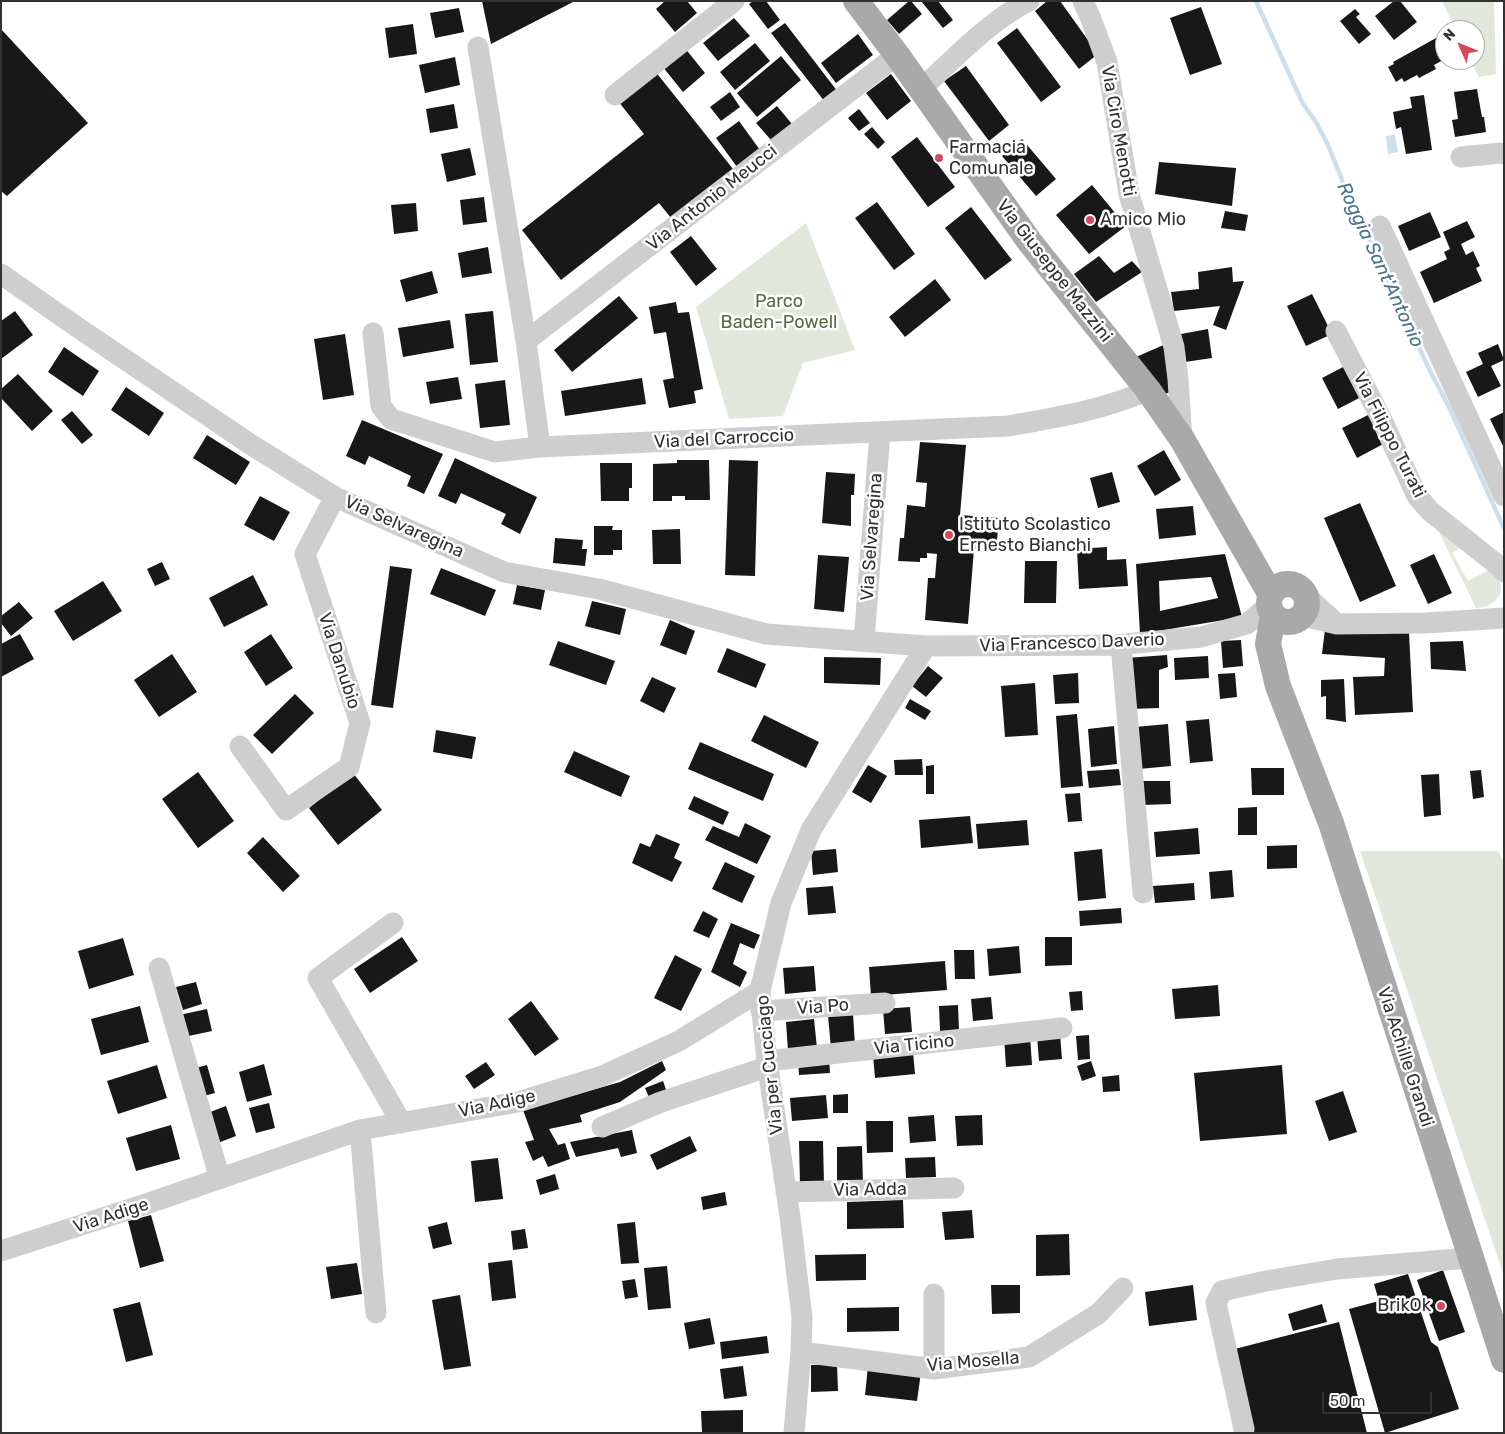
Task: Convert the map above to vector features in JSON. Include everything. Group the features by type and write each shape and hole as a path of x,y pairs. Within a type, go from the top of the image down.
{"main road":[{"name":"Via Giuseppe Mazzini","path":"856,1 897,55 1029,241 1148,390 1182,439 1244,546 1285,604"},
{"name":"Via Achille Grandi","path":"1285,604 1280,651 1305,754 1331,823 1470,1258 1496,1314 1504,1360"}],"street":[{"path":"615,95 734,1"},
{"path":"921,89 1011,10 1029,1"},
{"name":"Via Ciro Menotti","path":"1083,1 1107,62 1129,194 1174,347 1182,439"},
{"path":"478,47 526,341 540,447"},
{"name":"Via Antonio Meucci","path":"526,341 897,55"},
{"path":"1461,157 1504,154"},
{"path":"1380,226 1504,496"},
{"name":"Via Selvaregina","path":"1,274 77,328 250,444 335,497 504,572 598,589 766,634 926,646"},
{"name":"Via Filippo Turati","path":"1336,331 1381,418 1417,496 1430,511 1503,569"},
{"name":"Via del Carroccio","path":"373,332 381,406 391,418 494,452 540,447 1008,426 1071,415 1132,398 1148,390"},
{"name":"Via Selvaregina","path":"864,641 880,432"},
{"name":"Via Danubio","path":"240,746 286,810 349,767 360,723 305,554 335,497"},
{"name":"Via Francesco Daverio","path":"926,646 1121,644 1201,637 1246,624 1285,604 1336,624 1426,623 1495,618 1504,605"},
{"path":"1121,644 1143,893"},
{"name":"Via per Cucciago","path":"794,1433 802,1317 760,1001 781,903 811,830 926,646"},
{"path":"393,923 318,978 400,1122"},
{"path":"158,968 220,1179"},
{"name":"Via Po","path":"760,1001 885,1003"},
{"name":"Via Adige","path":"1,1251 220,1179 360,1130 518,1102 602,1076 760,1001"},
{"name":"Via Ticino","path":"602,1127 661,1102 767,1064 1062,1028"},
{"path":"360,1130 376,1313"},
{"name":"Via Adda","path":"786,1192 954,1188"},
{"path":"1244,1429 1216,1303 1222,1292 1266,1281 1337,1269 1470,1258"},
{"name":"Via Mosella","path":"801,1352 934,1369 1029,1357 1098,1314 1123,1288"},
{"path":"934,1294 934,1369"}],"green space":[{"path":"1442,1 1494,1 1496,74 1479,77 1475,70 1485,70 1485,20 1451,20"},
{"name":"Parco Baden-Powell","path":"806,223 855,350 803,363 783,416 729,419 696,307"},
{"path":"1446,529 1463,546 1452,553 1468,581 1491,569 1498,577 1501,588 1500,593 1498,598 1491,604 1476,608 1439,532"},
{"path":"1360,851 1498,851 1504,862 1504,1276"}],"shaded area":[{"path":"1395,135 1398,152 1388,154 1386,136"}],"building":[{"path":"482,1 575,1 491,44"},
{"path":"665,1 687,1 697,13 675,32 656,9"},
{"path":"753,1 766,1 780,20 768,29 749,4"},
{"path":"909,1 922,14 899,34 887,20"},
{"path":"921,1 938,1 953,20 943,28"},
{"path":"1047,1 1060,1 1098,54 1079,69 1035,11"},
{"path":"1394,1 1400,1 1417,22 1394,40 1375,16"},
{"path":"1201,7 1222,64 1190,75 1170,18"},
{"path":"459,8 464,32 435,38 430,13"},
{"path":"1355,9 1360,14 1356,17 1371,34 1359,44 1340,21"},
{"path":"734,18 750,36 718,61 703,43"},
{"path":"785,23 838,92 825,102 771,33"},
{"path":"413,24 417,54 389,58 385,28"},
{"path":"1017,28 1061,87 1041,102 997,43"},
{"path":"1,29 88,123 7,196 1,191"},
{"path":"858,34 873,55 836,83 821,63"},
{"path":"1435,39 1435,70 1419,78 1417,75 1404,82 1402,78 1396,82 1388,67 1394,64 1393,62"},
{"path":"755,43 770,61 735,90 720,72"},
{"path":"684,47 705,73 683,92 662,66"},
{"path":"781,56 801,80 757,117 737,93"},
{"path":"455,57 460,85 425,93 419,65"},
{"path":"966,66 1009,125 989,141 944,81"},
{"path":"655,71 733,169 671,218 659,203 561,280 522,230 644,134 618,101"},
{"path":"891,74 911,101 887,120 866,93"},
{"path":"1477,89 1486,132 1455,137 1452,120 1458,119 1454,92"},
{"path":"730,92 740,107 721,121 710,107"},
{"path":"1424,95 1432,150 1406,154 1401,127 1396,129 1393,112 1412,108 1410,97"},
{"path":"454,104 458,128 430,133 426,109"},
{"path":"777,106 792,124 772,141 756,123"},
{"path":"859,109 870,123 859,131 848,118"},
{"path":"739,121 760,150 737,167 716,138"},
{"path":"872,127 885,142 878,149 864,134"},
{"path":"917,137 955,187 928,207 891,157"},
{"path":"1022,139 1056,179 1036,196 1002,156"},
{"path":"470,148 476,175 447,182 441,154"},
{"path":"1159,162 1236,168 1232,206 1155,194"},
{"path":"1092,185 1126,226 1089,254 1056,215"},
{"path":"484,197 487,222 463,225 460,200"},
{"path":"877,202 915,254 894,270 855,218"},
{"path":"416,203 418,231 394,234 391,205"},
{"path":"971,207 1012,260 985,280 945,228"},
{"path":"1225,211 1248,215 1245,231 1221,228"},
{"path":"1430,212 1441,237 1409,251 1398,226"},
{"path":"1467,221 1475,237 1461,244 1466,255 1473,251 1480,266 1476,268 1482,281 1434,303 1420,272 1447,259 1444,252 1450,249 1443,232"},
{"path":"691,236 717,269 696,286 670,252"},
{"path":"488,247 492,273 462,278 458,253"},
{"path":"1099,256 1114,273 1132,261 1142,272 1096,302 1074,274"},
{"path":"1232,267 1233,282 1244,281 1226,330 1213,325 1220,306 1174,311 1171,292 1199,289 1198,272"},
{"path":"432,271 438,293 406,302 400,280"},
{"path":"935,279 951,300 905,337 889,317"},
{"path":"1312,294 1332,334 1306,346 1287,306"},
{"path":"619,296 638,318 572,372 554,350"},
{"path":"676,302 678,313 689,312 703,389 694,391 696,403 669,408 663,380 674,378 666,332 654,334 649,307"},
{"path":"15,311 33,335 1,359 1,321"},
{"path":"493,311 498,362 470,365 465,314"},
{"path":"450,320 454,348 403,357 398,328"},
{"path":"1208,329 1212,358 1185,362 1181,334"},
{"path":"345,334 354,395 323,400 314,339"},
{"path":"1168,343 1173,391 1165,394 1136,357"},
{"path":"1498,344 1504,360 1491,366 1501,386 1478,397 1466,372 1483,364 1478,353"},
{"path":"64,347 99,371 83,396 48,372"},
{"path":"1347,365 1363,396 1338,409 1322,378"},
{"path":"18,374 53,411 32,431 1,398 1,389"},
{"path":"458,377 462,399 430,404 426,382"},
{"path":"642,378 646,404 565,416 561,391"},
{"path":"505,380 510,425 480,428 475,384"},
{"path":"126,387 164,413 149,436 111,410"},
{"path":"72,411 93,435 82,444 61,420"},
{"path":"1504,412 1504,448 1490,419"},
{"path":"1372,413 1387,442 1357,458 1342,428"},
{"path":"362,420 443,454 424,494 407,486 411,476 369,456 365,465 346,456"},
{"path":"207,435 250,462 236,485 193,458"},
{"path":"920,442 966,445 960,515 999,518 996,551 974,549 968,624 925,620 928,578 935,578 937,554 927,553 927,558 920,558 920,562 898,561 900,538 904,538 907,505 925,507 927,483 916,482"},
{"path":"1164,450 1181,480 1155,496 1137,466"},
{"path":"455,458 537,497 520,534 501,524 506,514 461,493 456,504 438,496"},
{"path":"677,460 709,460 710,500 685,500 685,496 672,496 672,501 653,501 653,464 677,463"},
{"path":"729,460 758,461 755,576 725,575"},
{"path":"600,463 632,463 632,488 629,488 629,501 601,501"},
{"path":"826,472 855,474 854,495 851,495 851,526 822,523"},
{"path":"1112,472 1120,502 1098,508 1090,478"},
{"path":"260,496 290,512 274,541 244,525"},
{"path":"1360,503 1396,586 1360,602 1324,518"},
{"path":"1193,506 1196,535 1159,539 1156,509"},
{"path":"594,526 613,526 612,530 622,530 622,550 613,550 613,555 594,555"},
{"path":"680,529 681,564 653,564 652,530"},
{"path":"555,538 583,540 582,549 587,549 585,566 553,563"},
{"path":"1107,547 1107,560 1126,559 1128,586 1079,589 1077,549"},
{"path":"1225,554 1242,617 1140,634 1136,564","holes":["1211,577 1218,598 1160,611 1159,581"]},
{"path":"1434,554 1452,593 1428,604 1410,565"},
{"path":"818,555 849,557 844,612 814,609"},
{"path":"1025,561 1057,561 1056,603 1024,603"},
{"path":"162,562 170,579 155,586 147,569"},
{"path":"390,566 412,569 393,708 371,705"},
{"path":"441,568 496,590 485,616 430,594"},
{"path":"253,575 268,605 224,627 209,598"},
{"path":"103,581 122,611 73,641 54,611"},
{"path":"517,585 545,590 541,610 513,604"},
{"path":"592,601 626,609 620,635 585,626"},
{"path":"19,602 33,618 11,636 1,623 1,616"},
{"path":"670,620 695,631 686,655 660,645"},
{"path":"1325,629 1409,633 1413,712 1355,715 1353,677 1384,676 1385,658 1322,654"},
{"path":"20,634 34,659 1,677 1,644"},
{"path":"271,634 293,668 266,686 244,652"},
{"path":"1241,640 1243,666 1223,668 1221,641"},
{"path":"558,641 615,661 606,685 549,665"},
{"path":"1463,641 1466,671 1431,669 1430,642"},
{"path":"727,648 766,664 756,688 717,672"},
{"path":"172,654 197,692 159,717 134,680"},
{"path":"1167,655 1168,667 1159,670 1159,708 1130,709 1126,658"},
{"path":"1208,656 1209,678 1175,680 1174,658"},
{"path":"824,657 881,658 880,685 824,683"},
{"path":"928,666 943,678 926,697 912,686"},
{"path":"1078,673 1079,703 1055,704 1053,675"},
{"path":"1235,673 1237,697 1220,699 1218,674"},
{"path":"652,677 676,688 664,713 640,701"},
{"path":"1344,679 1346,722 1326,719 1326,696 1321,697 1321,680"},
{"path":"1035,683 1038,735 1005,737 1001,686"},
{"path":"295,694 314,713 272,754 253,735"},
{"path":"910,699 931,711 925,720 905,708"},
{"path":"1077,714 1083,786 1061,788 1056,716"},
{"path":"764,715 819,742 806,768 751,741"},
{"path":"1209,719 1213,761 1190,763 1186,721"},
{"path":"1168,724 1171,766 1139,769 1135,727"},
{"path":"1114,726 1117,764 1091,767 1088,729"},
{"path":"436,730 476,737 472,759 433,752"},
{"path":"700,742 774,774 763,801 688,769"},
{"path":"574,751 630,776 621,797 564,772"},
{"path":"922,759 923,775 895,775 894,760"},
{"path":"868,765 887,776 871,803 852,792"},
{"path":"934,765 934,794 926,794 926,766"},
{"path":"1251,768 1284,768 1284,795 1252,795"},
{"path":"1119,769 1121,785 1089,788 1087,771"},
{"path":"1481,770 1484,797 1473,799 1470,771"},
{"path":"198,772 234,821 198,848 162,799"},
{"path":"353,773 382,810 338,845 309,808"},
{"path":"1439,774 1441,815 1424,817 1421,775"},
{"path":"1141,781 1170,781 1171,804 1142,805"},
{"path":"1080,793 1082,821 1068,822 1065,794"},
{"path":"694,796 729,812 723,825 688,809"},
{"path":"1257,807 1257,835 1238,835 1238,808"},
{"path":"970,816 973,843 921,848 919,820"},
{"path":"1027,820 1029,845 978,849 976,824"},
{"path":"745,823 771,836 757,864 705,840 713,826 739,837"},
{"path":"1198,828 1200,854 1156,857 1154,832"},
{"path":"656,834 680,844 674,858 682,862 672,882 632,863 640,843 650,847"},
{"path":"263,837 300,876 283,892 247,853"},
{"path":"1297,845 1297,868 1267,869 1267,846"},
{"path":"836,849 838,872 813,875 811,851"},
{"path":"1102,849 1106,898 1078,901 1074,852"},
{"path":"725,862 755,876 742,903 712,889"},
{"path":"1232,870 1234,897 1211,899 1209,872"},
{"path":"1194,883 1195,900 1155,903 1153,886"},
{"path":"833,886 836,913 808,915 806,888"},
{"path":"1121,908 1122,923 1080,926 1079,911"},
{"path":"703,911 718,919 709,938 693,931"},
{"path":"731,923 760,935 754,949 740,943 733,964 747,972 740,987 711,972"},
{"path":"402,937 418,961 370,993 354,969"},
{"path":"1045,937 1072,937 1072,965 1045,966"},
{"path":"123,938 134,975 89,989 78,951"},
{"path":"1019,946 1021,973 989,976 987,949"},
{"path":"954,950 974,950 975,979 955,979"},
{"path":"675,955 702,969 681,1011 654,998"},
{"path":"945,961 947,990 871,996 869,967"},
{"path":"814,966 816,991 785,994 783,968"},
{"path":"196,982 202,1004 183,1010 176,987"},
{"path":"1218,985 1220,1016 1175,1019 1172,989"},
{"path":"1082,991 1083,1010 1071,1011 1069,992"},
{"path":"991,997 993,1019 973,1021 971,999"},
{"path":"531,1001 559,1039 535,1056 508,1019"},
{"path":"958,1005 959,1030 940,1031 939,1006"},
{"path":"140,1006 149,1042 101,1055 91,1019"},
{"path":"910,1007 912,1032 885,1034 883,1009"},
{"path":"207,1009 212,1031 184,1037 179,1015"},
{"path":"853,1013 855,1046 831,1048 828,1016"},
{"path":"814,1019 817,1048 788,1051 786,1022"},
{"path":"1060,1034 1062,1059 1039,1061 1037,1036"},
{"path":"1030,1035 1032,1065 1006,1067 1004,1037"},
{"path":"1089,1035 1090,1059 1078,1060 1076,1036"},
{"path":"913,1052 915,1074 875,1078 873,1055"},
{"path":"829,1058 830,1073 799,1075 798,1060"},
{"path":"662,1061 666,1070 620,1102 580,1115 582,1122 549,1129 558,1145 565,1143 570,1159 548,1167 543,1156 533,1161 525,1142 534,1140 523,1110 620,1082"},
{"path":"1091,1061 1096,1076 1082,1081 1077,1066"},
{"path":"486,1062 495,1075 474,1089 465,1076"},
{"path":"264,1064 272,1095 247,1102 239,1072"},
{"path":"157,1065 167,1098 118,1114 107,1081"},
{"path":"207,1065 215,1093 200,1097 192,1069"},
{"path":"1282,1065 1287,1134 1200,1141 1194,1073"},
{"path":"1119,1075 1120,1091 1103,1092 1102,1077"},
{"path":"663,1081 669,1098 652,1104 645,1088"},
{"path":"1343,1091 1357,1132 1329,1141 1315,1101"},
{"path":"848,1094 848,1113 833,1113 833,1095"},
{"path":"826,1095 828,1118 792,1121 790,1098"},
{"path":"269,1103 275,1128 256,1133 249,1108"},
{"path":"226,1106 236,1136 215,1144 205,1114"},
{"path":"934,1115 936,1141 910,1143 908,1117"},
{"path":"982,1115 983,1145 957,1146 955,1116"},
{"path":"866,1121 893,1121 893,1152 867,1153"},
{"path":"171,1125 180,1159 136,1171 126,1138"},
{"path":"632,1130 637,1153 621,1157 618,1148 576,1157 570,1142"},
{"path":"690,1136 697,1151 657,1170 650,1155"},
{"path":"799,1141 823,1141 824,1184 800,1185"},
{"path":"862,1146 863,1184 837,1185 837,1147"},
{"path":"935,1157 936,1177 906,1178 905,1158"},
{"path":"498,1158 503,1199 475,1202 471,1161"},
{"path":"555,1174 559,1189 540,1195 536,1180"},
{"path":"725,1192 727,1205 703,1210 701,1197"},
{"path":"903,1200 904,1228 847,1229 847,1202"},
{"path":"972,1210 974,1238 945,1240 942,1212"},
{"path":"151,1215 164,1261 140,1268 128,1221"},
{"path":"447,1222 452,1244 433,1249 428,1227"},
{"path":"635,1222 639,1263 621,1264 617,1224"},
{"path":"525,1229 528,1248 513,1250 511,1231"},
{"path":"1069,1234 1070,1275 1036,1276 1036,1235"},
{"path":"866,1254 866,1280 816,1281 815,1255"},
{"path":"512,1260 516,1298 492,1301 488,1263"},
{"path":"357,1263 362,1294 331,1299 326,1267"},
{"path":"667,1266 671,1308 648,1310 644,1268"},
{"name":"BrikOk","path":"1443,1270 1465,1332 1439,1341 1417,1280"},
{"path":"1408,1274 1431,1342 1438,1347 1459,1409 1385,1433 1349,1309 1379,1301 1374,1284"},
{"path":"635,1279 638,1297 625,1299 622,1281"},
{"path":"991,1285 1020,1285 1020,1313 992,1314"},
{"path":"1193,1285 1197,1320 1149,1326 1145,1292"},
{"path":"460,1295 471,1366 444,1370 432,1300"},
{"path":"140,1302 153,1355 126,1362 113,1309"},
{"path":"1322,1304 1327,1322 1293,1331 1288,1314"},
{"path":"899,1307 899,1331 847,1332 847,1308"},
{"path":"710,1318 715,1344 689,1349 684,1323"},
{"path":"1339,1322 1367,1433 1253,1433 1231,1350"},
{"path":"767,1336 769,1353 722,1359 720,1342"},
{"path":"837,1364 838,1391 811,1392 811,1365"},
{"path":"743,1366 747,1396 724,1399 720,1369"},
{"path":"868,1366 921,1372 917,1401 865,1395"},
{"path":"743,1410 743,1433 702,1433 701,1411"}],"waterway":[{"name":"Roggia Sant'Antonio","path":"1256,1 1303,104 1316,122 1327,143 1346,195 1449,407 1504,528"}],"place":[{"name":"Farmacia Comunale","path":"939,158"},
{"name":"Amico Mio","path":"1090,220"},
{"name":"Istituto Scolastico Ernesto Bianchi","path":"949,535"},
{"name":"BrikOk","path":"1441,1306"}]}
